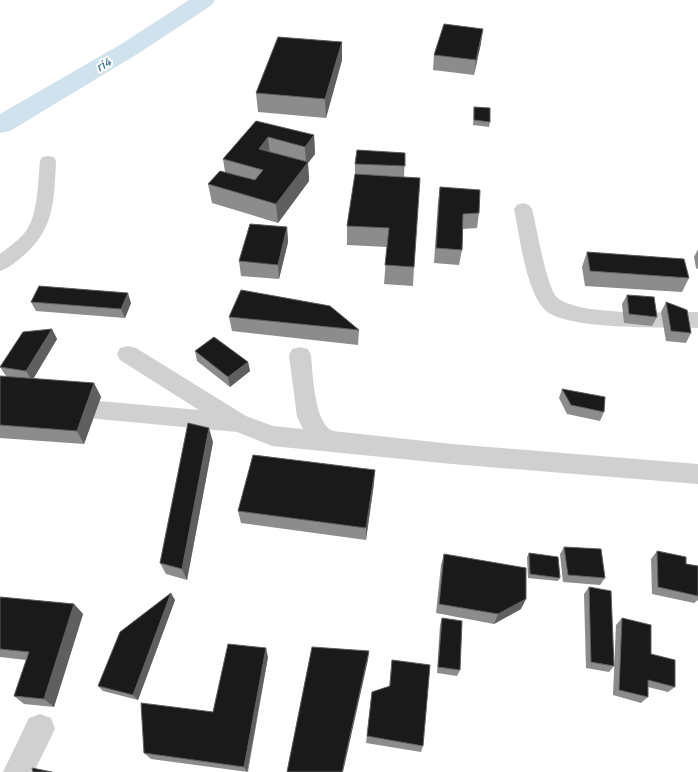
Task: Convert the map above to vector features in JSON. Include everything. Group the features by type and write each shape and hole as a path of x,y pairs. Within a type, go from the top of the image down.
{"street":[{"path":"0,264 27,241 36,229 44,206 48,161"},
{"path":"523,209 541,287 553,305 566,312 594,317 698,320"},
{"path":"128,354 238,423 272,436 428,452 698,474"},
{"path":"300,356 308,417 319,436 331,441"},
{"path":"49,405 238,423"},
{"path":"18,772 40,729"}],"building":[{"path":"444,24 483,29 476,60 434,55"},
{"path":"278,37 342,42 325,99 256,93"},
{"path":"474,107 490,108 490,122 474,120"},
{"path":"256,121 314,135 305,147 268,137 259,149 308,162 276,204 208,184 220,171 255,180 263,170 223,159"},
{"path":"357,150 405,153 405,166 355,164"},
{"path":"355,174 420,178 414,267 385,265 389,228 347,226"},
{"path":"440,187 480,190 479,213 463,214 462,250 436,248"},
{"path":"250,224 287,227 278,265 239,261"},
{"path":"587,252 684,259 689,278 590,271"},
{"path":"39,286 128,293 121,309 31,302"},
{"path":"241,290 330,306 359,330 229,317"},
{"path":"627,295 654,297 657,317 629,314"},
{"path":"666,302 687,310 691,333 671,331"},
{"path":"52,329 26,371 0,367 23,332"},
{"path":"214,337 248,362 228,377 195,351"},
{"path":"0,376 94,383 77,431 0,425"},
{"path":"562,389 605,397 604,412 571,405"},
{"path":"188,423 209,428 182,569 160,563"},
{"path":"253,455 375,470 366,528 238,511"},
{"path":"564,547 601,549 605,578 568,575"},
{"path":"657,551 686,557 686,564 698,566 698,596 658,587"},
{"path":"529,553 558,557 560,578 530,574"},
{"path":"444,554 526,568 526,599 498,614 439,604"},
{"path":"589,587 611,591 614,666 591,662"},
{"path":"171,593 133,695 98,686 120,632"},
{"path":"0,597 74,604 44,699 14,696 29,652 0,649"},
{"path":"442,618 462,621 460,670 438,667"},
{"path":"622,618 651,625 651,654 675,660 675,687 648,680 648,697 619,690"},
{"path":"228,644 266,648 244,767 144,753 141,703 213,712"},
{"path":"312,647 369,651 342,772 287,772"},
{"path":"392,660 430,665 423,746 367,736 372,692 390,686"},
{"path":"32,768 52,772 33,772"}],"waterway":[{"name":"ri4","path":"0,125 131,48 204,0"}]}
